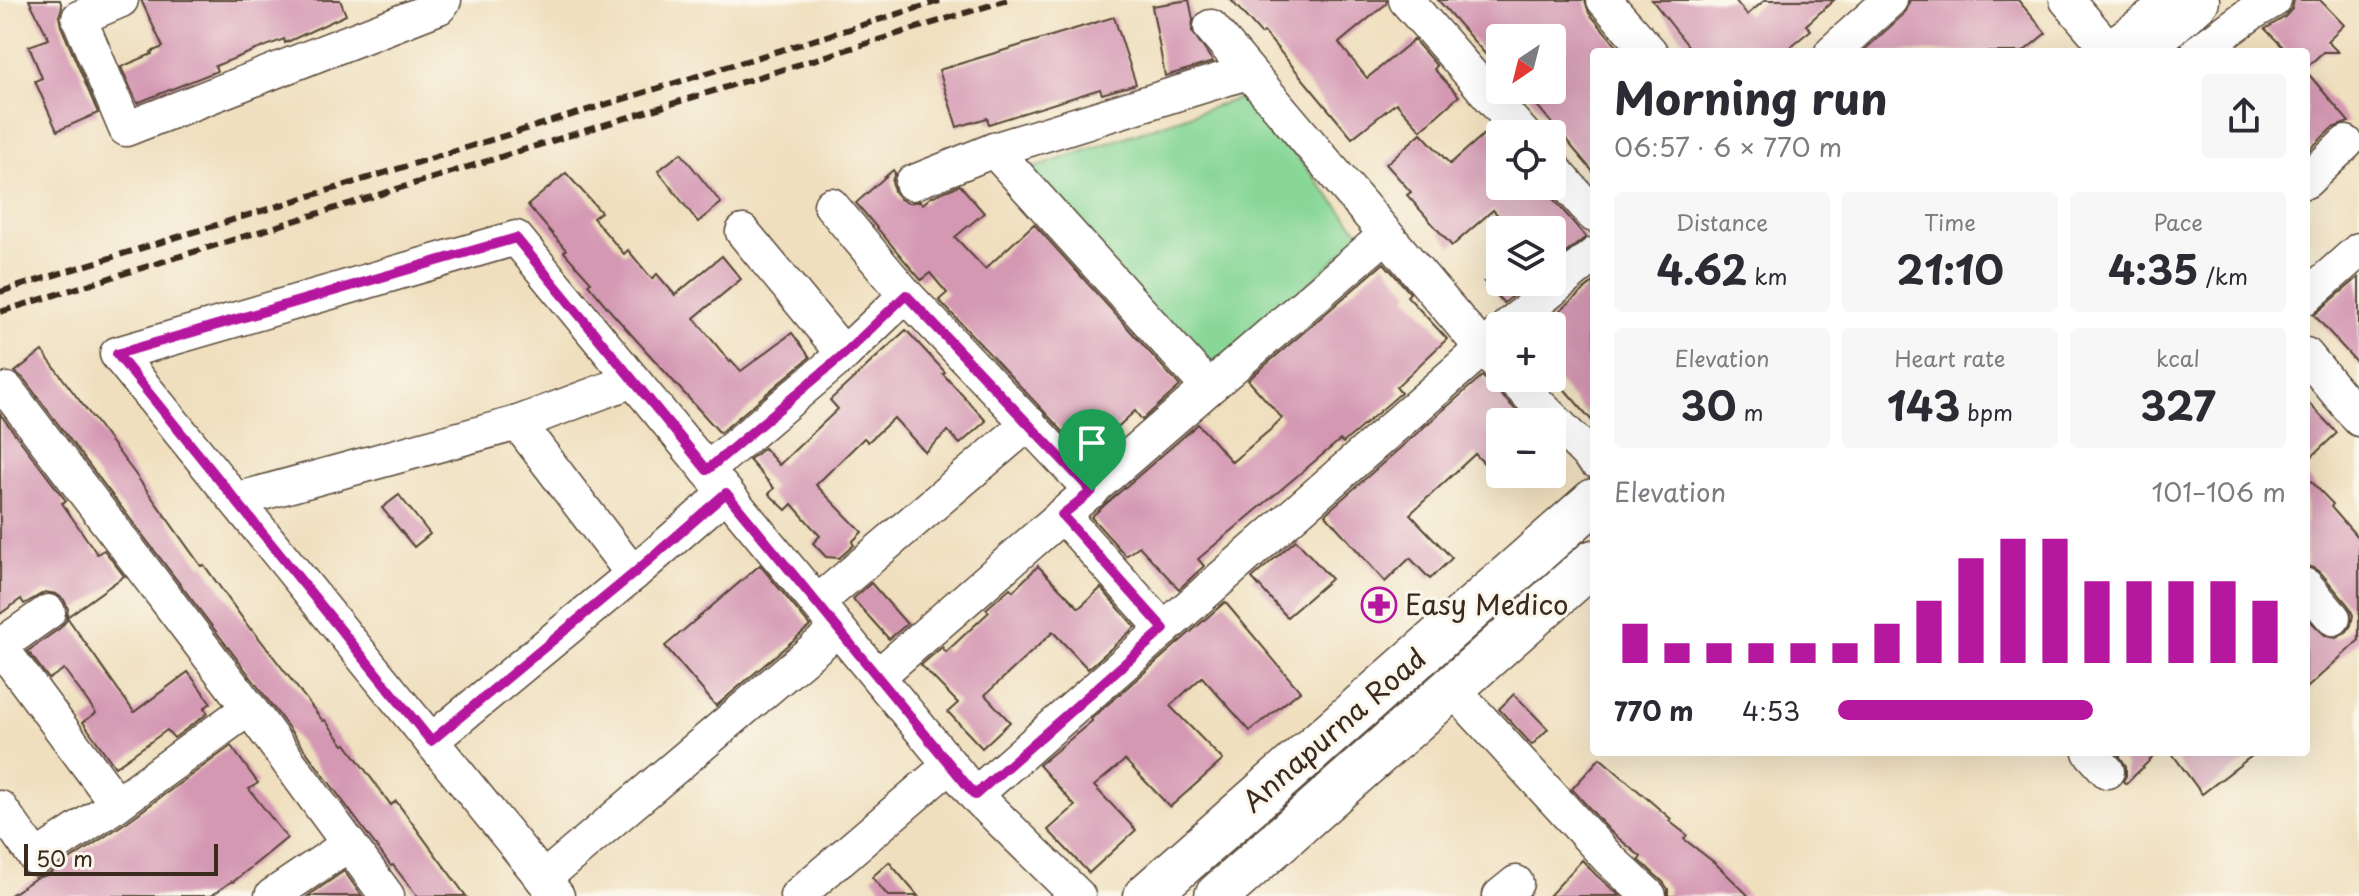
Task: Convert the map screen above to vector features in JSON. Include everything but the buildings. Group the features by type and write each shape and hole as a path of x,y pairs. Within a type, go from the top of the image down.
{"main road":[{"path":"2121,48 2197,0"},
{"name":"Annapurna Road","path":"1146,896 1590,505"},
{"name":"Annapurna Road","path":"1217,896 1590,566"}],"street":[{"path":"121,0 79,18 126,129 439,7 444,0"},
{"path":"1406,0 1511,120"},
{"path":"1836,48 1890,0"},
{"path":"2067,0 2113,48"},
{"path":"2119,48 2175,0"},
{"path":"2203,48 2274,0"},
{"path":"1620,6 1647,48"},
{"path":"1211,27 1386,235 1486,341"},
{"path":"912,183 994,150 1247,72"},
{"path":"2310,177 2346,143"},
{"path":"994,150 1208,387"},
{"path":"1566,183 1590,210"},
{"path":"831,205 906,295 1092,491"},
{"path":"743,232 844,354"},
{"path":"878,676 1386,235"},
{"path":"838,629 550,888 117,354 516,238 975,795 1078,896"},
{"path":"2310,293 2359,250"},
{"path":"1525,312 1590,258"},
{"path":"431,741 633,574 716,481 906,295"},
{"path":"975,795 1164,629 1486,356"},
{"path":"2310,360 2359,419"},
{"path":"236,500 518,423 633,380"},
{"path":"0,392 7,390 249,708 387,896"},
{"path":"1526,392 1590,456"},
{"path":"518,423 633,574"},
{"path":"817,603 1029,423"},
{"path":"1062,515 1164,629"},
{"path":"2310,591 2333,618"},
{"path":"48,612 0,646 117,804"},
{"path":"1453,689 1609,859 1649,896"},
{"path":"0,808 36,858 117,804 249,708"},
{"path":"797,896 950,765"},
{"path":"272,896 349,844"}],"green space":[{"path":"1246,96 1362,235 1209,373 1022,172"}],"railway":[{"path":"0,292 943,0"},
{"path":"0,312 1007,0"}],"place":[{"name":"Easy Medico","path":"1379,605"}],"route":[{"path":"516,238 707,470 844,354 906,295 1092,491 1062,515 1164,629 975,795 726,493 431,741 117,354 516,238"}]}
